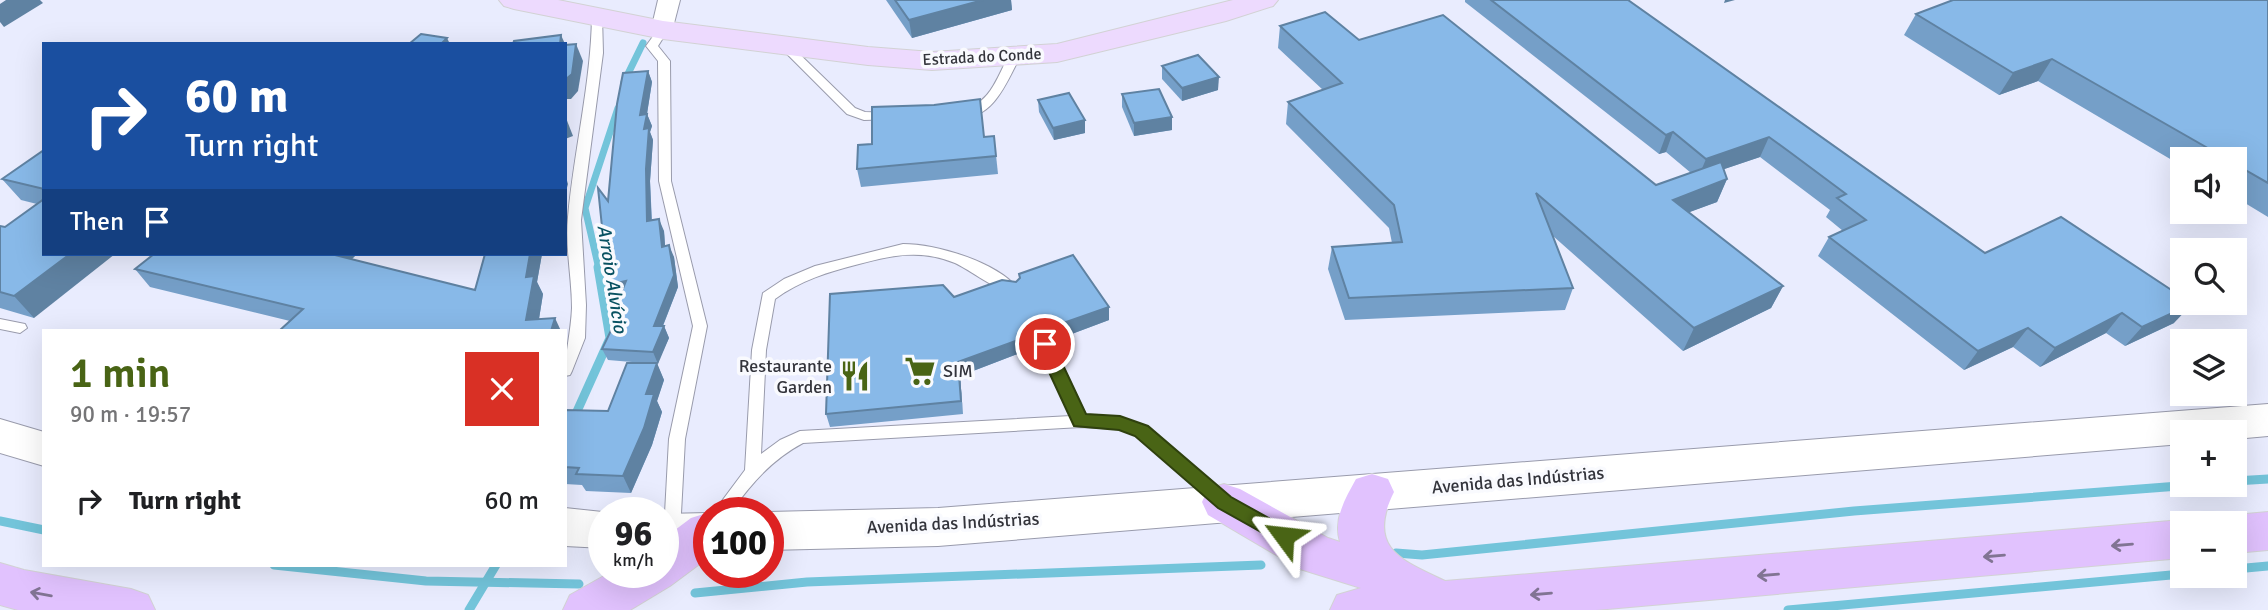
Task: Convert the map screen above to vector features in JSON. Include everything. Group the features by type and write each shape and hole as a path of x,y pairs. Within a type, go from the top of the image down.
{"highway":[{"path":"1372,492 1362,506 1359,523 1362,541 1371,559 1386,575"},
{"path":"1224,502 1316,555 1386,575 1443,603"},
{"path":"2247,533 2268,531"},
{"path":"587,610 687,539"},
{"path":"1354,610 2170,540"},
{"path":"0,584 24,591 131,610"}],"main road":[{"name":"Estrada do Conde","path":"514,0 663,30 868,56 932,61 1058,53 1215,15 1264,0"},
{"name":"Avenida das Indústrias","path":"784,530 938,527 1224,502 2268,421"},
{"path":"0,436 42,448"},
{"path":"567,527 588,528"}],"street":[{"path":"663,30 669,0"}],"lane":[{"path":"567,366 578,338 579,305 574,220 597,53 605,18"},
{"path":"663,30 652,47 664,61 665,181 700,326 677,439 687,539"},
{"path":"782,43 851,111 864,116 906,116"},
{"path":"946,115 982,110 991,101 1014,57"},
{"path":"752,468 759,350 768,298 791,279 817,268 904,249 939,252 985,270 1012,290"},
{"path":"0,324 20,328"},
{"path":"1045,344 1081,421"},
{"path":"687,539 752,468 778,448 800,437 1081,421 1120,423 1141,431 1224,502"}],"building":[{"path":"895,0 983,0 909,20"},
{"path":"1491,0 1628,0 1985,253 2061,217 2170,289 2170,314 2142,327 2122,313 2055,348 2028,328 1978,351 1829,237 1866,220 1837,198 1846,194 1769,137 1706,159 1673,132 1666,135"},
{"path":"1953,0 2268,0 2268,183 2247,171 2247,147 2206,147 2052,59 2013,73 1916,14"},
{"path":"1325,12 1359,40 1443,15 1656,185 1721,162 1727,179 1673,200 1783,286 1694,328 1536,193 1573,288 1349,298 1332,247 1402,242 1394,205 1288,102 1342,83 1280,26"},
{"path":"421,34 447,38 443,42 411,42"},
{"path":"561,35 560,42 514,41"},
{"path":"576,44 572,74 567,78 567,45"},
{"path":"1198,55 1219,77 1182,88 1162,66"},
{"path":"648,71 640,115 647,114 644,129 649,128 646,169 647,221 659,219 662,247 669,245 674,275 654,326 664,326 653,352 602,349 618,316 612,316 626,281 608,285 598,188 608,201 617,104 623,73"},
{"path":"1159,89 1172,117 1134,123 1122,94"},
{"path":"1069,93 1085,120 1053,128 1038,100"},
{"path":"980,99 984,137 994,136 996,156 857,169 858,145 872,144 872,107 934,105"},
{"path":"42,151 42,189 2,179"},
{"path":"42,200 42,256 67,256 14,296 0,292 0,226 5,227"},
{"path":"1073,255 1109,307 1052,327 1049,324 1039,324 1035,334 958,362 961,401 826,414 830,294 943,285 954,297 1002,280 1016,282 1020,278 1019,274"},
{"path":"151,256 339,256 475,290 484,256 530,256 526,277 534,276 526,320 555,318 552,329 281,329 303,309 135,269"},
{"path":"627,363 657,363 646,394 654,394 644,428 623,476 576,474 579,468 567,467 567,410 608,411"}],"waterway":[{"name":"Arroio Alvício","path":"624,82 643,43"},
{"name":"Arroio Alvício","path":"599,269 585,208 618,108"},
{"name":"Arroio Alvício","path":"567,434 610,338 598,267"},
{"path":"2247,480 2268,479"},
{"path":"1396,553 1422,555 1854,511 2170,487"},
{"path":"0,521 42,530"},
{"path":"695,593 807,582 1261,565"},
{"path":"2247,568 2268,566"},
{"path":"293,567 426,581 486,582"},
{"name":"Arroio Alvício","path":"486,582 495,567"},
{"path":"1788,610 2170,575"},
{"name":"Arroio Alvício","path":"469,610 486,582"},
{"path":"486,582 579,584"}],"place":[{"name":"SIM","path":"920,371"},
{"name":"Restaurante Garden","path":"855,376"}],"route":[{"path":"1045,344 1081,421 1120,423 1141,431 1224,502 1284,536"}]}
